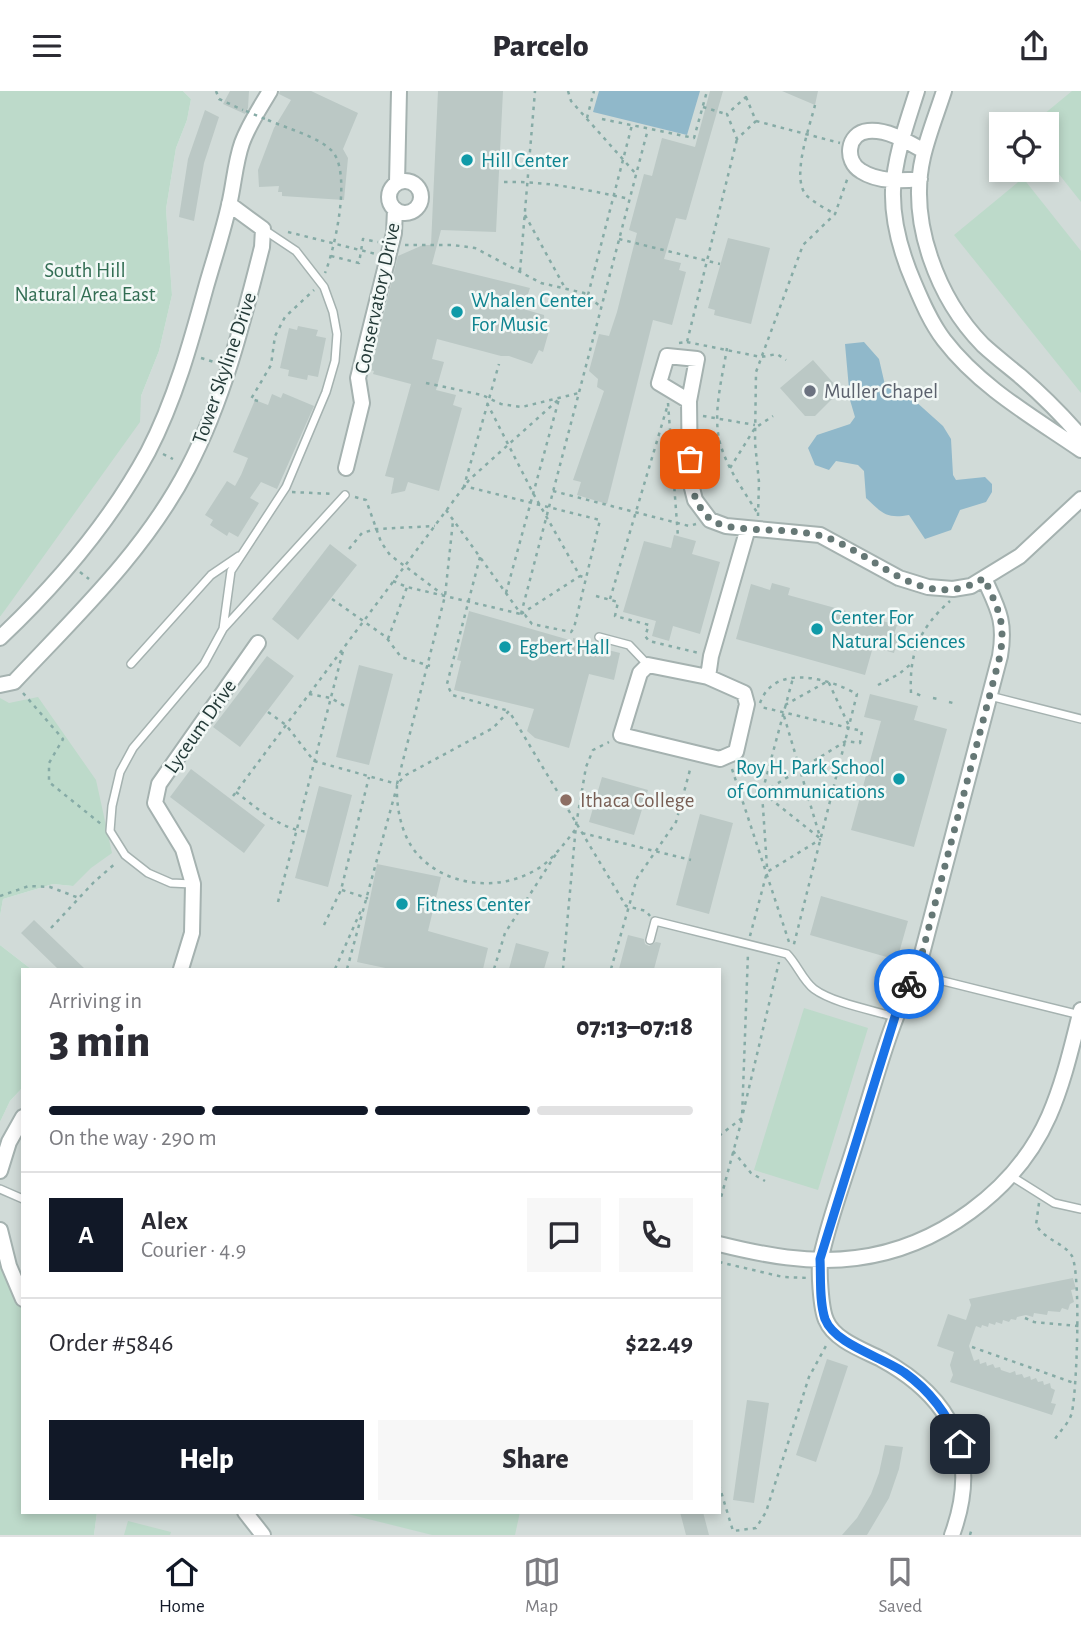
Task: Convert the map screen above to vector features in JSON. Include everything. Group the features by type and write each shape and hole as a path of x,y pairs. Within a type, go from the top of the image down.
{"street":[{"name":"Tower Skyline Drive","path":"0,638 64,572 119,500 147,452 169,405 186,355 229,204 235,165 242,143 270,91"},
{"path":"397,183 410,182 419,189 420,201 413,211 407,213 391,205 390,193 397,183 399,91"},
{"path":"917,91 901,138 894,181 894,216 902,255 922,302 943,339 976,373 1025,415 1081,450"},
{"path":"944,91 925,151 920,179 921,219 930,257 964,323 984,346 1063,415 1081,437"},
{"path":"920,179 894,181 862,172 853,164 848,151 853,139 866,130 901,138 925,151"},
{"path":"229,204 264,229"},
{"name":"Conservatory Drive","path":"346,468 362,403 358,379 394,233 395,209"},
{"name":"Tower Skyline Drive","path":"7,683 57,639 102,589 151,526 187,469 216,405 249,300 264,229"},
{"path":"689,408 690,480 695,500 710,520 726,526 755,523 820,535 899,578 928,587 953,589 971,586 1020,556 1081,499"},
{"path":"708,677 711,656 755,523"},
{"path":"952,1535 961,1506 964,1473 960,1444 952,1425 926,1389 903,1371 851,1344 826,1320 820,1259 895,1017 919,965 1004,635 1003,623 984,578"},
{"name":"Lyceum Drive","path":"181,968 192,933 193,884 183,849 155,803 159,784 258,643"},
{"path":"648,665 708,677 744,692 747,704 736,752 720,759 621,735 640,673 648,665"},
{"path":"721,1244 776,1256 856,1258 914,1241 942,1229 968,1213 1011,1176 1036,1140 1048,1118 1062,1081 1081,1013"},
{"path":"0,1171 9,1142 21,1121"},
{"path":"0,1230 9,1266 21,1294"},
{"path":"247,1514 263,1535"}],"lane":[{"path":"223,629 231,571 283,492 326,392 335,361 337,334 324,287 296,251 264,229"},
{"path":"193,884 171,883 148,873 125,855 110,831 112,806 120,772 133,748 204,664 223,629 345,495"},
{"path":"131,664 211,575 243,554"},
{"path":"598,637 629,645 648,665"},
{"path":"989,696 1081,719"},
{"path":"650,940 655,921 781,952 795,962 813,989 895,1017"},
{"path":"914,974 1081,1013"},
{"path":"1011,1176 1061,1206 1081,1209"},
{"path":"0,1189 21,1198"}],"path":[{"path":"216,91 219,99 265,119"},
{"path":"520,271 535,91"},
{"path":"568,91 571,101 636,174"},
{"path":"587,118 594,91"},
{"path":"602,118 694,138 707,91"},
{"path":"727,114 746,97 748,91"},
{"path":"746,97 756,121"},
{"path":"815,104 800,170 800,185 807,195 835,214"},
{"path":"703,107 727,114"},
{"path":"727,114 737,139"},
{"path":"756,121 850,146"},
{"path":"687,342 737,139 756,121"},
{"path":"588,296 632,125"},
{"path":"521,614 648,129"},
{"path":"755,523 759,482 755,427 756,372 803,245 835,214 853,164"},
{"path":"504,182 527,181 630,199"},
{"path":"525,215 565,288"},
{"path":"288,232 390,251 453,245 475,248 541,283 588,296 601,307"},
{"path":"331,256 359,263 363,239 390,251"},
{"path":"619,239 720,264"},
{"path":"673,344 687,342 761,357 777,354 786,360"},
{"path":"727,348 719,401 721,449 755,523"},
{"path":"201,358 214,362"},
{"path":"464,486 499,364"},
{"path":"426,383 488,401 522,407 579,393"},
{"path":"308,832 282,825 234,794 464,486 559,399"},
{"path":"506,593 559,399"},
{"path":"488,401 533,493 580,576 586,578"},
{"path":"668,403 683,413 689,408 719,419 755,427"},
{"path":"610,599 668,403"},
{"path":"668,403 678,537"},
{"path":"730,468 755,427 773,416"},
{"path":"163,454 173,459"},
{"path":"393,581 407,587 525,615 532,624 571,632 574,628 600,520 464,486"},
{"path":"553,491 689,526 710,520"},
{"path":"283,492 345,495 366,500 381,542 390,555 445,596"},
{"path":"446,510 521,614"},
{"path":"347,968 445,596 453,521"},
{"path":"349,549 362,533 376,529 435,526"},
{"path":"480,557 447,684 452,695 509,711 628,906 646,911 655,921"},
{"path":"80,572 89,579"},
{"path":"521,614 580,576"},
{"path":"387,639 407,587"},
{"path":"911,693 912,663 922,632 958,594"},
{"path":"596,596 618,602 615,616 649,625 645,636 649,641 711,656"},
{"path":"332,599 387,639 401,657 428,666"},
{"path":"278,902 343,648"},
{"path":"878,685 912,663"},
{"path":"727,756 792,951 846,741 850,728 857,694 828,681 793,678 774,683 768,688 758,706 850,728 862,731 860,743 846,741 762,793"},
{"path":"721,1134 742,1118 748,944 767,871 762,793 793,678"},
{"path":"785,705 828,681"},
{"path":"828,681 850,728"},
{"path":"7,683 63,739 49,763 49,782 102,825"},
{"path":"309,694 331,698 348,708"},
{"path":"917,694 922,696"},
{"path":"933,698 938,699"},
{"path":"948,702 953,703"},
{"path":"509,711 494,728 407,775 397,784 397,807 404,832 421,859 444,873 472,884 521,877 541,866 558,851"},
{"path":"268,712 286,725 314,761 397,784"},
{"path":"783,712 821,839"},
{"path":"564,968 575,830 586,767 593,750 621,735"},
{"path":"611,968 637,878 676,823 695,753"},
{"path":"324,925 341,890 369,776"},
{"path":"739,787 762,793 821,839"},
{"path":"494,968 505,933 558,851 575,830"},
{"path":"582,833 691,860"},
{"path":"767,871 821,839"},
{"path":"51,929 79,898 125,855"},
{"path":"0,896 29,886 50,887 79,898"},
{"path":"341,890 367,898"},
{"path":"335,968 367,898"},
{"path":"721,1197 781,952"},
{"path":"733,1151 751,1173 765,1181"},
{"path":"1042,1197 1036,1214 1036,1225 1042,1235 1065,1248 1074,1257 1079,1297 1072,1415 1055,1439"},
{"path":"721,1262 783,1277 821,1279"},
{"path":"1025,1318 1034,1322 1079,1326"},
{"path":"721,1492 733,1531 756,1528 766,1512 809,1377 824,1348 838,1334"},
{"path":"972,1347 1074,1383"},
{"path":"970,1535 972,1528"}],"shaded area":[{"name":"Ithaca College","path":"183,91 1081,91 1081,1535 94,1535 97,1514 721,1514 721,968 30,968 0,945 3,899 53,884 73,886 0,713 0,617 141,396 159,351 172,295 166,209 176,148 187,120 191,99"},
{"path":"21,1089 21,1294 0,1237 0,1122 10,1101"}],"green space":[{"name":"South Hill Natural Area East","path":"0,91 183,91 191,99 187,120 176,148 166,209 172,295 159,351 141,396 140,422 0,617"},
{"path":"1072,91 1081,91 1081,202 1059,174 1059,112 1047,112"},
{"path":"1018,182 1026,182 1081,251 1081,393 954,235"},
{"path":"38,697 96,780 112,853 91,868 73,886 53,884 3,899 0,916 0,698 9,703"},
{"path":"0,945 30,968 21,968 21,1089 10,1101 0,1122"},
{"path":"804,1008 868,1028 818,1190 754,1170"},
{"path":"0,1237 21,1294 21,1514 97,1514 94,1535 0,1535"},
{"path":"348,1514 520,1514 515,1535 432,1535"},
{"path":"128,1521 171,1532 170,1535 124,1535"}],"water":[{"path":"599,91 700,91 687,135 593,112"},
{"path":"864,342 879,359 885,385 891,388 893,396 914,400 943,426 951,439 953,475 956,480 985,477 992,484 992,492 986,502 960,510 951,530 925,539 909,515 885,514 866,498 864,471 858,465 836,461 829,470 815,465 808,448 817,435 850,424 855,417 850,400 845,344"}],"building":[{"path":"230,91 249,91 245,114 223,104"},
{"path":"280,91 311,91 358,113 343,149 348,158 344,200 282,196 282,192 278,192 279,186 259,187 258,170 274,128 291,100 279,94"},
{"path":"438,91 503,91 496,232 441,230 432,264 530,288 523,309 544,315 545,330 549,331 543,352 539,350 532,364 437,339 432,359 444,362 436,390 456,395 453,405 462,408 439,491 408,482 405,491 391,494 394,478 385,476 411,384 373,374 374,371 370,370 398,256 423,245 431,245"},
{"path":"710,91 723,91 686,220 676,218 664,259 681,263 679,270 686,272 672,325 653,320 607,504 577,495 581,482 573,480 604,391 597,387 598,379 589,371 599,334 609,336 617,312 637,233 629,230 644,174 652,176 662,138 695,147"},
{"path":"782,91 818,91 815,105"},
{"path":"205,110 219,117 204,163 194,221 179,217 188,159"},
{"path":"728,238 770,248 751,324 714,315 715,310 708,308"},
{"path":"298,326 318,330 316,336 326,338 318,377 308,375 307,380 288,376 289,370 280,368 289,328 297,330"},
{"name":"Muller Chapel","path":"813,360 836,386 836,395 815,416 805,416 780,388"},
{"path":"283,393 314,406 277,489 261,482 250,498 259,503 238,537 229,532 227,536 210,525 213,520 205,515 227,481 235,486 241,475 248,458 233,452 255,400 268,405 272,394 281,398"},
{"path":"674,535 696,541 692,554 720,562 700,634 673,626 669,641 652,636 656,621 623,612 644,541 671,548"},
{"path":"330,544 357,565 298,640 272,619"},
{"name":"Center For Natural Sciences","path":"772,583 790,588 788,595 897,625 894,634 899,635 894,653 873,647 865,675 736,639 751,584 770,590"},
{"path":"469,611 573,641 573,638 609,646 608,650 620,653 614,680 589,674 569,748 535,738 527,731 534,709 454,690 461,661 457,660"},
{"path":"267,656 294,676 240,747 213,727"},
{"path":"359,665 393,674 369,765 336,757"},
{"name":"Roy H. Park School of Communications","path":"870,694 918,706 914,720 947,729 914,847 851,830 881,721 864,717"},
{"path":"191,769 265,825 244,853 170,797"},
{"path":"602,777 648,790 634,835 589,822"},
{"path":"319,786 352,795 328,887 295,878"},
{"path":"700,814 733,823 709,914 676,905"},
{"name":"Fitness Center","path":"377,864 441,877 428,931 488,948 483,968 385,968 357,962"},
{"path":"821,896 908,921 897,960 810,935"},
{"path":"34,920 84,968 57,968 21,933"},
{"path":"628,935 644,939 649,946 656,942 661,943 654,968 619,968"},
{"path":"516,943 549,952 544,968 509,968"},
{"path":"1073,1278 1076,1289 1071,1290 1074,1302 1068,1310 1062,1308 1060,1312 1048,1311 1047,1315 1034,1313 1033,1317 1026,1315 1009,1322 1003,1320 1002,1324 989,1323 988,1327 976,1326 969,1346 974,1361 979,1359 980,1364 986,1362 987,1366 993,1364 995,1368 1000,1367 1010,1373 1015,1371 1016,1375 1022,1374 1024,1378 1030,1376 1031,1380 1036,1378 1038,1382 1043,1381 1044,1385 1050,1383 1055,1390 1051,1403 1056,1404 1052,1415 950,1382 953,1375 950,1365 954,1352 937,1346 948,1314 966,1320 971,1305 969,1299"},
{"path":"827,1359 848,1366 816,1462 796,1455"},
{"path":"747,1400 769,1403 754,1503 733,1500"},
{"path":"885,1445 903,1447 889,1498 867,1535 842,1535 857,1518 871,1494"},
{"path":"681,1514 704,1514 709,1535 686,1535"}],"way so far":[{"path":"690,459 690,480 695,500 710,520 726,526 820,535 899,578 928,587 953,589 971,586 984,578 996,605 1003,623 1004,635 1000,656 919,965 909,984"}],"place":[{"name":"Hill Center","path":"467,160"},
{"name":"Whalen Center For Music","path":"457,312"},
{"name":"Muller Chapel","path":"810,391"},
{"name":"Center For Natural Sciences","path":"817,629"},
{"name":"Egbert Hall","path":"505,647"},
{"name":"Roy H. Park School of Communications","path":"899,779"},
{"name":"Ithaca College","path":"566,800"},
{"name":"Fitness Center","path":"402,904"}],"route":[{"path":"909,984 898,1007 820,1259 822,1297 826,1320 835,1332 851,1344 903,1371 926,1389 952,1425 960,1444"}]}
